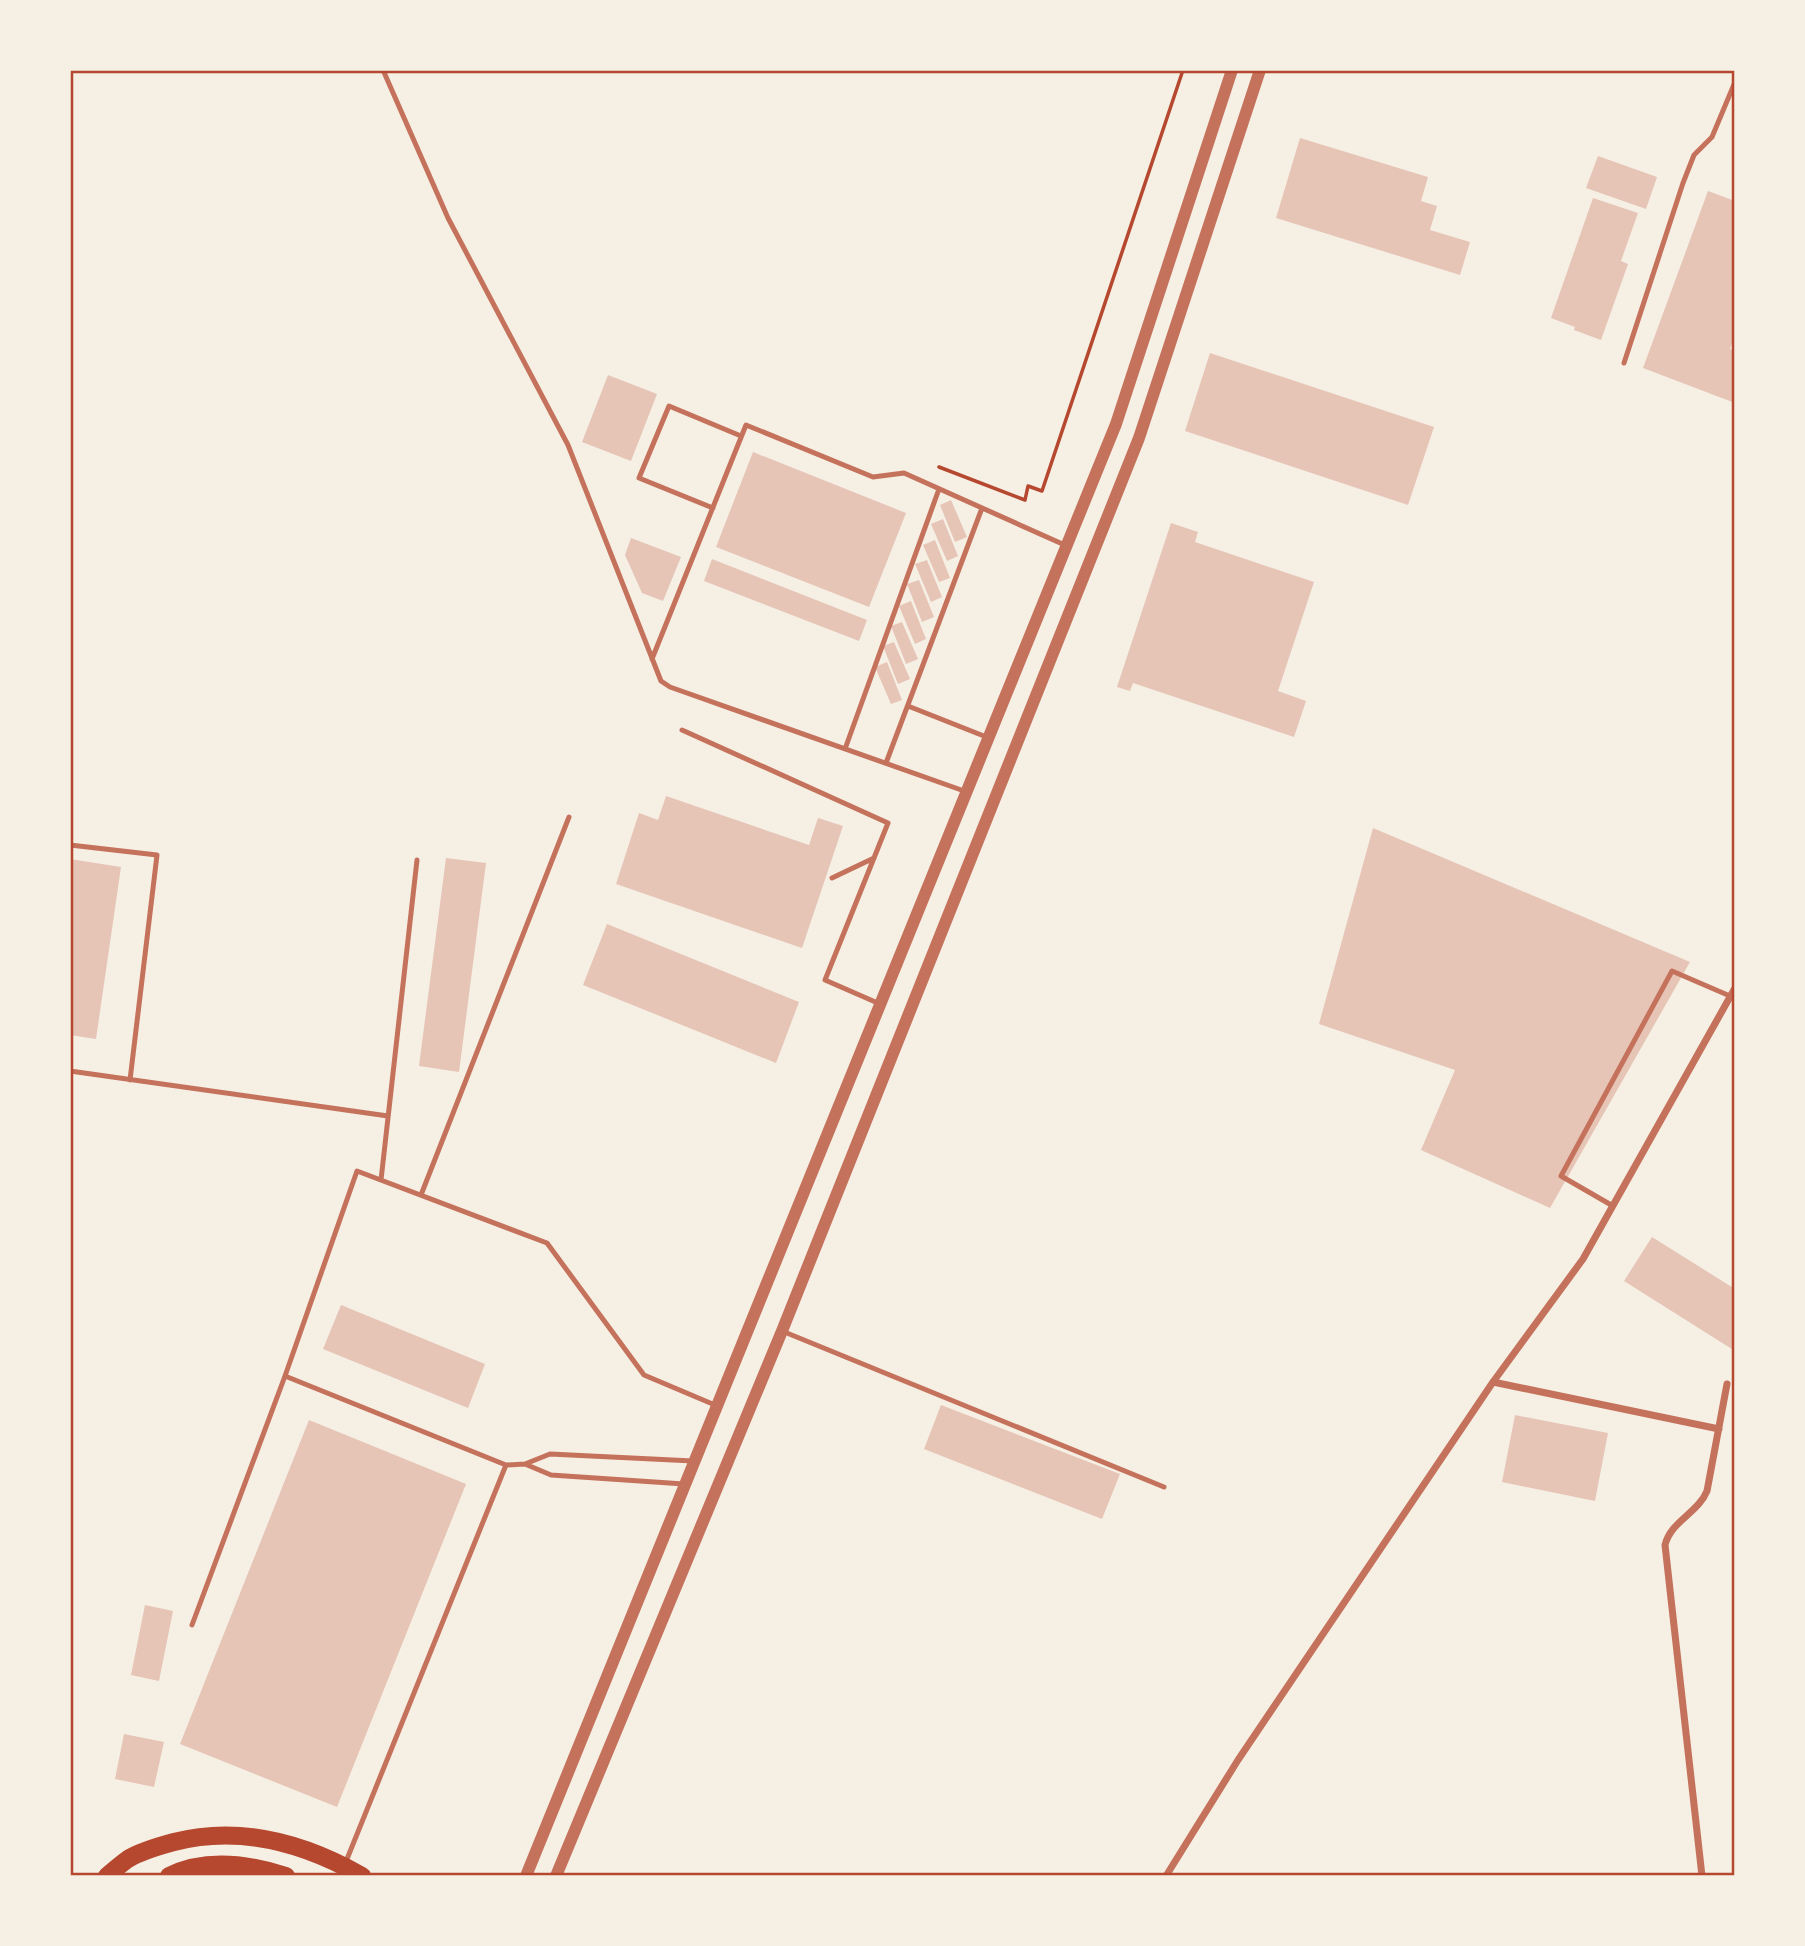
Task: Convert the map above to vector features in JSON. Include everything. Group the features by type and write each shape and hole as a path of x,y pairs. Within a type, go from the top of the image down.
{"main road":[{"path":"107,1876 129,1858 162,1845 192,1837 229,1835 271,1839 320,1853 362,1876"},
{"path":"169,1876 196,1867 232,1864 265,1869 286,1876"}],"street":[{"path":"526,1876 1116,424 1232,70"},
{"path":"556,1876 782,1331 1139,438 1260,70"},
{"path":"1166,1876 1238,1760 1493,1382 1583,1259 1735,988"},
{"path":"1493,1382 1719,1429"},
{"path":"1702,1876 1665,1545 1673,1528 1706,1496 1727,1384"}],"lane":[{"path":"383,70 448,218 568,445 661,681 670,687 967,792"},
{"path":"1624,363 1683,183 1695,155 1712,137 1735,82"},
{"path":"713,508 639,478 668,406 741,436"},
{"path":"652,660 746,425 873,477 904,473 1067,546"},
{"path":"845,749 939,489"},
{"path":"886,763 982,509"},
{"path":"908,706 989,738"},
{"path":"682,730 888,823 825,980 881,1004"},
{"path":"421,1195 569,817"},
{"path":"70,845 157,855 130,1080"},
{"path":"832,878 874,858"},
{"path":"381,1180 417,860"},
{"path":"1613,1206 1561,1176 1672,971 1730,996"},
{"path":"70,1071 388,1116"},
{"path":"192,1625 285,1376 357,1171 547,1243 644,1375 718,1406"},
{"path":"782,1331 1164,1487"},
{"path":"285,1376 506,1465 525,1464 550,1454 696,1461"},
{"path":"525,1464 551,1475 687,1484"},
{"path":"345,1866 506,1465"}],"path":[{"path":"939,467 1025,499 1028,486 1042,491 1183,70"}],"building":[{"path":"1300,138 1428,177 1421,201 1437,206 1430,230 1470,242 1460,275 1276,218"},
{"path":"1598,156 1657,177 1646,209 1586,188"},
{"path":"1708,191 1735,201 1735,334 1730,349 1735,351 1735,403 1643,368"},
{"path":"1593,198 1638,213 1621,261 1628,264 1601,340 1551,318"},
{"path":"1210,353 1434,427 1408,505 1185,431"},
{"path":"608,375 657,394 631,461 582,442"},
{"path":"753,452 906,513 869,607 716,547"},
{"path":"951,500 967,537 955,542 940,505"},
{"path":"943,519 958,556 947,561 931,524"},
{"path":"1171,523 1198,532 1195,542 1314,582 1278,691 1306,701 1294,737 1133,683 1130,691 1117,687"},
{"path":"631,538 681,557 663,601 642,593 625,555"},
{"path":"935,540 950,578 939,582 923,545"},
{"path":"712,559 867,620 859,641 704,581"},
{"path":"927,560 942,597 931,602 915,564"},
{"path":"919,580 934,617 922,622 907,584"},
{"path":"911,601 926,639 915,644 899,606"},
{"path":"902,622 918,659 906,664 891,626"},
{"path":"894,642 910,679 898,684 883,646"},
{"path":"887,662 902,700 891,704 875,667"},
{"path":"666,796 809,845 818,818 843,826 802,948 616,884 639,813 658,820"},
{"path":"1373,828 1690,962 1550,1208 1421,1150 1455,1070 1319,1024"},
{"path":"446,858 486,863 459,1072 419,1066"},
{"path":"70,859 121,867 96,1039 70,1035"},
{"path":"607,924 799,1002 776,1063 583,985"},
{"path":"1652,1237 1735,1289 1735,1351 1624,1281"},
{"path":"341,1305 485,1364 468,1408 323,1349"},
{"path":"941,1405 1120,1474 1102,1519 924,1449"},
{"path":"1515,1415 1608,1433 1595,1501 1502,1482"},
{"path":"309,1420 466,1484 337,1807 180,1744"},
{"path":"145,1605 173,1611 159,1681 131,1675"},
{"path":"124,1734 164,1742 154,1787 115,1779"}]}
